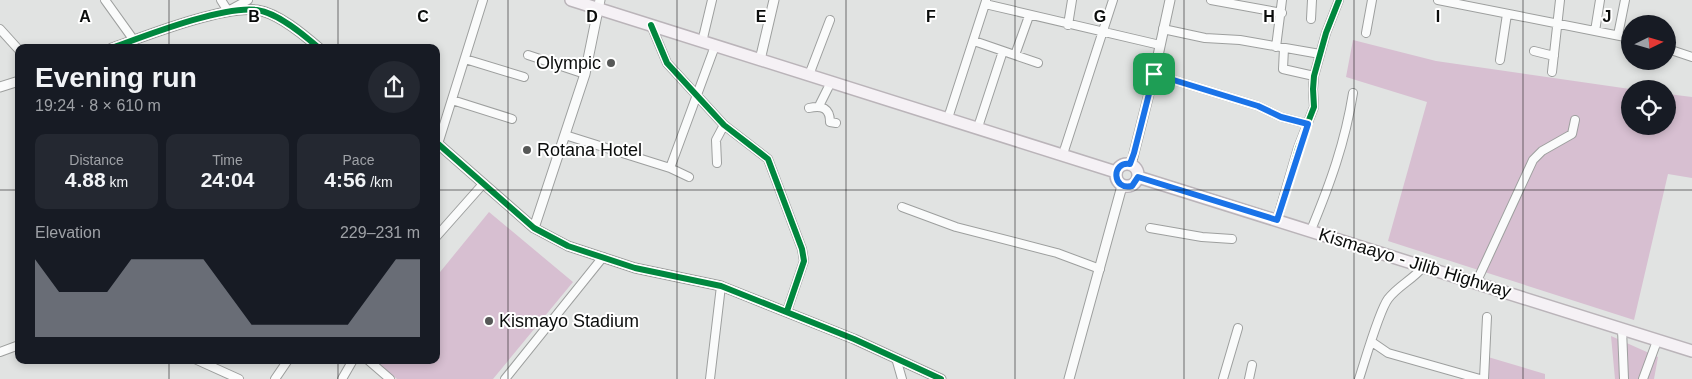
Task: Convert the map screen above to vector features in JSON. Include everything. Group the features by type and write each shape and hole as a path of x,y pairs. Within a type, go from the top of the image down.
{"main road":[{"path":"571,0 600,4 651,26 978,127 1116,172"},
{"path":"1130,164 1137,170 1138,177 1132,186 1122,186 1116,180 1116,172 1122,165 1130,164"},
{"name":"Kismaayo - Jilib Highway","path":"1138,177 1312,230 1422,268 1476,283 1692,351"}],"street":[{"path":"105,0 129,43 228,10 248,0"},
{"path":"221,0 228,10"},
{"path":"440,134 483,0"},
{"path":"702,42 712,0"},
{"path":"760,60 774,0"},
{"path":"1068,25 1072,0"},
{"path":"1063,154 1104,33 1113,0"},
{"path":"1130,164 1154,74 1170,0"},
{"path":"1211,0 1282,14"},
{"path":"1282,0 1280,48 1283,69 1314,76"},
{"path":"1311,19 1312,0"},
{"path":"1277,220 1314,107 1312,89 1314,76 1339,0"},
{"path":"1366,32 1372,0"},
{"path":"1438,0 1621,36"},
{"path":"1552,72 1560,0"},
{"path":"1595,31 1600,0"},
{"path":"1618,35 1625,0"},
{"path":"948,118 986,2 1029,16 1160,46"},
{"path":"534,228 585,74 600,4"},
{"path":"228,10 257,10 283,21 314,44"},
{"path":"1500,60 1507,14"},
{"path":"1015,55 1029,16"},
{"path":"809,75 830,20"},
{"path":"651,26 667,62 724,125 768,159 802,249 804,261 787,311"},
{"path":"0,29 15,46"},
{"path":"1163,29 1205,38 1240,40 1320,54"},
{"path":"974,41 1038,63"},
{"path":"670,168 696,93 715,46"},
{"path":"978,127 1003,51"},
{"path":"1534,51 1554,56"},
{"path":"1676,52 1692,57"},
{"path":"528,55 585,74"},
{"path":"465,59 524,78"},
{"path":"1154,74 1258,106 1281,117 1308,124"},
{"path":"0,87 15,82"},
{"path":"819,106 831,82"},
{"path":"1312,230 1336,170 1348,126 1353,93"},
{"path":"452,100 512,119"},
{"path":"809,108 819,106 830,114 830,122 836,123"},
{"path":"1476,283 1533,160 1542,151 1572,134 1575,120"},
{"path":"717,163 716,140 724,125"},
{"path":"565,135 670,168 689,177"},
{"path":"440,146 534,228 568,246 635,268 721,286 787,311 941,379"},
{"path":"440,232 483,184"},
{"path":"1068,379 1122,186"},
{"path":"902,207 956,227 1057,253 1100,269"},
{"path":"1150,228 1202,237 1232,239"},
{"path":"505,379 603,257"},
{"path":"1359,379 1387,301 1400,285 1412,280 1422,268"},
{"path":"710,379 721,286"},
{"path":"1372,342 1388,353 1482,379 1487,317"},
{"path":"1223,379 1238,328"},
{"path":"1622,329 1624,379"},
{"path":"1643,379 1657,341"},
{"path":"0,352 15,346"},
{"path":"896,358 902,379"},
{"path":"207,364 239,379"},
{"path":"275,379 285,364"},
{"path":"342,379 350,364"},
{"path":"373,364 390,379"},
{"path":"1248,379 1252,365"}],"shaded area":[{"path":"1353,40 1436,61 1621,88 1621,135 1676,135 1676,95 1692,97 1692,178 1668,174 1634,320 1388,241 1427,102 1346,77"},
{"name":"Kismayo Stadium","path":"489,212 573,282 493,379 397,379 379,364 440,364 440,272"},
{"path":"1611,336 1658,357 1654,379 1615,379"},
{"path":"1488,357 1545,374 1545,379 1487,379"}],"cycle path":[{"path":"1277,220 1298,148 1314,107 1314,76 1326,33 1339,0"},
{"path":"123,44 205,17 243,10 257,10 273,15 314,44"},
{"path":"651,25 667,63 724,125 768,159 802,249 804,261 787,311"},
{"path":"440,146 534,228 568,246 635,268 721,286 854,339 941,379"}],"place":[{"name":"Olympic","path":"611,63"},
{"name":"Rotana Hotel","path":"527,150"},
{"name":"Kismayo Stadium","path":"489,321"}],"route":[{"path":"1154,74 1265,108 1281,117 1308,124 1298,148 1277,220 1138,177 1132,186 1124,187 1118,183 1115,176 1117,169 1119,166 1130,164 1134,153 1154,74"}]}
